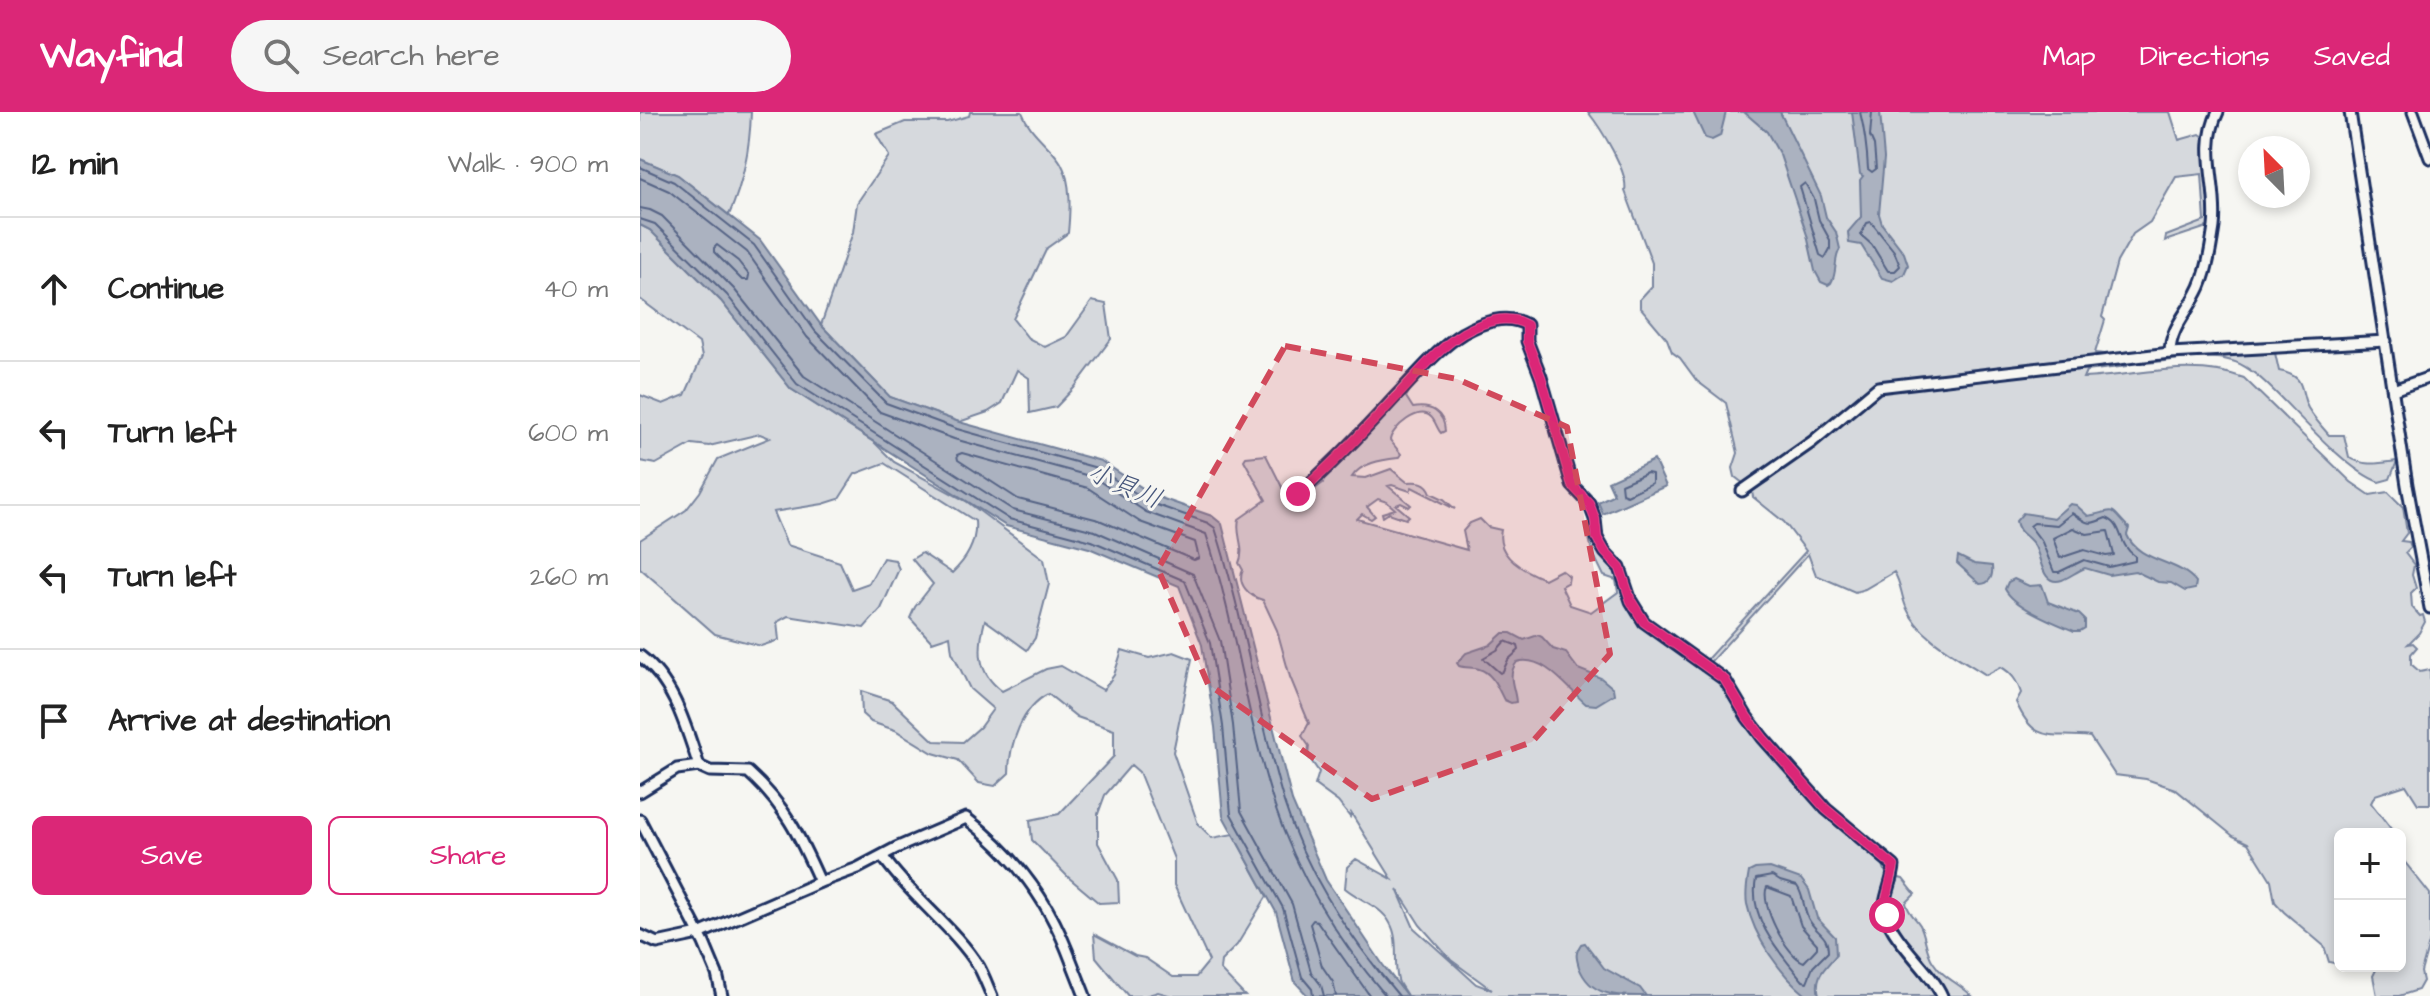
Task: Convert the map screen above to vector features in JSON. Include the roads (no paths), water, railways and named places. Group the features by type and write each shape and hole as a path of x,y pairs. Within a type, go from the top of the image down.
{"street":[{"path":"2170,353 2178,324 2198,292 2214,226 2209,146 2218,112"},
{"path":"2350,112 2407,485 2430,608"},
{"path":"2413,112 2430,158"},
{"path":"1298,494 1335,461 1432,358 1460,335 1499,319 1515,318 1527,325 1527,341 1541,377 1572,485 1589,503 1597,538 1624,576 1637,613 1644,622 1725,680 1763,738 1826,809 1894,866 1885,905 1887,915 1942,996"},
{"path":"1742,491 1812,442 1878,387 2170,353 2386,341"},
{"path":"2393,390 2430,377"},
{"path":"640,656 653,666 680,711 699,766"},
{"path":"640,792 677,769 699,766 710,771 748,772 770,792 788,816 820,882"},
{"path":"640,935 657,943 699,934 883,857 896,848 966,818 1014,860 1027,877 1067,949 1085,996"},
{"path":"640,820 699,934 717,974 722,996"},
{"path":"883,857 921,904 970,955 992,996"}],"water":[{"path":"1693,112 1726,112 1720,136 1712,140 1705,138"},
{"path":"1744,112 1780,112 1821,196 1840,249 1833,279 1828,285 1821,282 1815,271 1807,235 1780,155 1767,132"},
{"path":"1852,112 1880,112 1884,158 1879,214 1882,224 1904,253 1908,265 1904,274 1893,281 1882,278 1861,245 1849,243 1848,232 1861,217 1860,180 1863,176 1860,174"},
{"name":"小貝川","path":"640,159 678,175 760,240 821,325 890,397 959,422 1101,461 1155,496 1212,516 1222,524 1292,801 1326,880 1407,996 1308,996 1295,982 1276,912 1223,816 1215,727 1202,645 1179,586 1089,548 1006,526 791,389 721,301 650,230 640,225"},
{"path":"1654,460 1666,486 1603,514 1598,502 1614,494 1608,481"},
{"path":"2070,504 2076,505 2088,516 2114,512 2129,528 2127,535 2132,544 2149,556 2189,575 2196,582 2195,589 2185,591 2135,571 2109,575 2085,568 2062,580 2050,579 2043,570 2037,550 2016,521 2023,513 2054,518"},
{"path":"1958,556 1974,564 1992,566 1989,581 1980,584 1957,563"},
{"path":"2014,579 2029,586 2042,585 2048,602 2079,614 2085,620 2085,628 2074,631 2017,602 2005,589 2008,582"},
{"path":"1503,633 1511,633 1524,640 1538,635 1542,637 1553,649 1566,653 1578,669 1601,678 1613,688 1614,694 1596,705 1586,704 1546,668 1527,661 1517,662 1512,672 1516,702 1504,700 1488,674 1457,663 1466,653 1490,645"},
{"path":"1770,868 1801,879 1809,890 1817,918 1835,937 1836,955 1819,977 1819,995 1806,995 1787,977 1769,954 1750,917 1746,896 1749,872"},
{"path":"1585,943 1604,968 1640,988 1646,996 1614,994 1590,984 1577,958 1579,947"}]}
